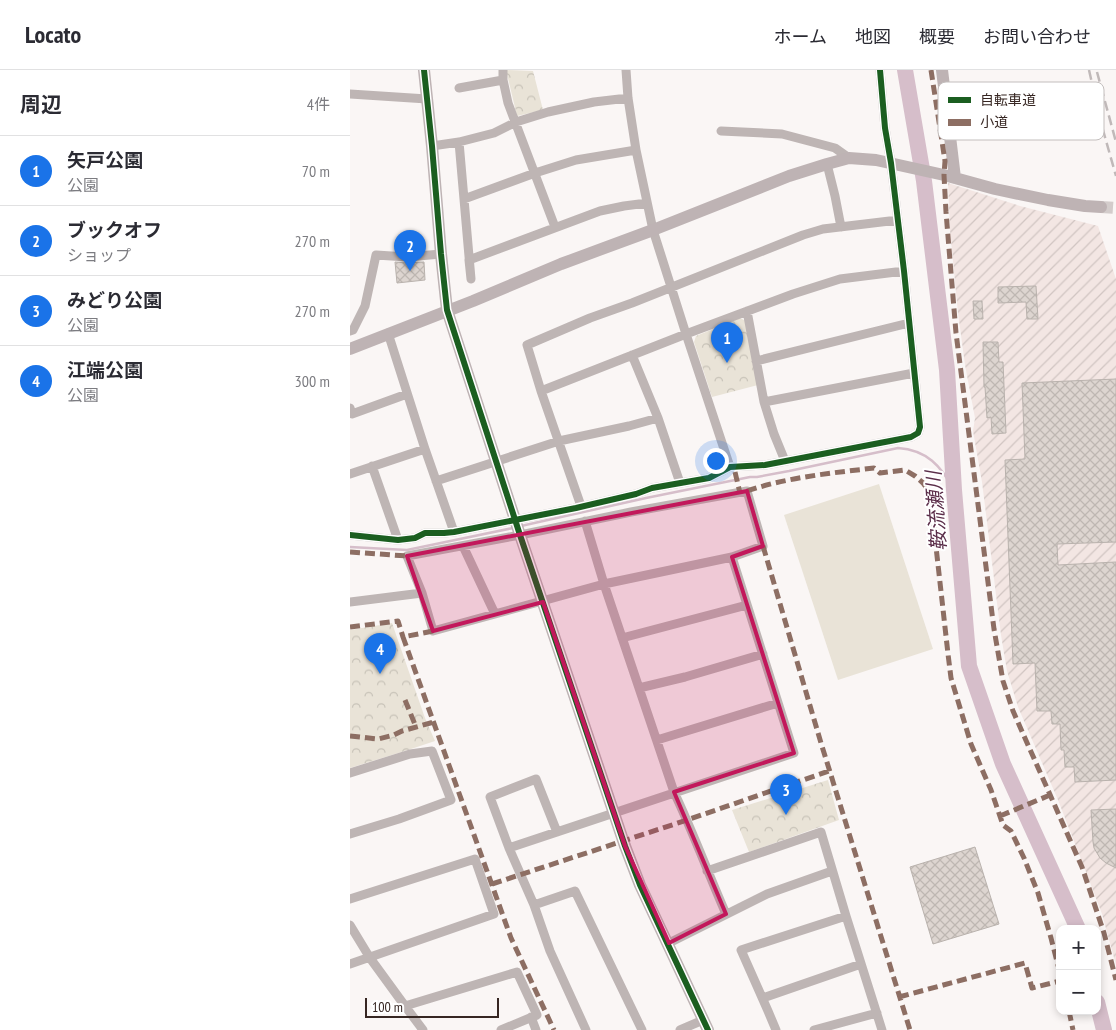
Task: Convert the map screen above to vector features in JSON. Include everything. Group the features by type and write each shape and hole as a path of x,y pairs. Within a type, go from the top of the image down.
{"street":[{"path":"424,70 447,310 614,814 640,885 706,1025 680,1030"},
{"path":"626,70 636,150 653,230 730,467"},
{"path":"350,536 398,540 414,538 425,533 444,534 454,532 518,527 585,521 747,491 763,546 732,557 604,584 433,631 422,593 407,556 463,546 518,527 581,506 636,494 652,488 709,478 730,467 765,465 911,437 918,433 920,427 898,220 894,163 885,128 880,70"},
{"path":"459,88 503,75 508,103 555,227"},
{"path":"350,94 427,99"},
{"path":"432,146 459,142 494,133 516,122 548,112 594,102 628,98"},
{"path":"722,131 782,134 835,148 848,158"},
{"path":"947,140 949,176"},
{"path":"459,142 464,199 471,279 469,260 555,227 600,210 646,203"},
{"path":"464,199 576,160 636,150"},
{"path":"350,349 561,264 789,176 848,158 894,163 995,189 1048,200 1101,207"},
{"path":"827,164 841,227"},
{"path":"581,506 527,345 590,318 672,288 802,235 823,229 898,220"},
{"path":"350,331 354,330 365,306 376,255 407,257 441,254"},
{"path":"541,391 793,294 840,279 904,271"},
{"path":"747,311 764,402 785,460"},
{"path":"756,361 909,322"},
{"path":"388,333 425,450 454,532"},
{"path":"632,355 658,418 680,483"},
{"path":"764,402 914,373"},
{"path":"350,408 352,414 408,394"},
{"path":"436,480 559,441 658,418"},
{"path":"350,474 425,450"},
{"path":"372,466 398,540"},
{"path":"585,521 604,584 674,792 726,914"},
{"path":"463,546 495,614"},
{"path":"509,848 794,752 732,557"},
{"path":"350,602 422,593"},
{"path":"622,638 747,605"},
{"path":"639,688 685,677 763,654"},
{"path":"657,740 778,703"},
{"path":"350,773 410,754 432,751 451,800 350,834"},
{"path":"557,832 536,779 490,797 509,848 534,905 550,951 586,1030"},
{"path":"707,871 821,832 882,1030"},
{"path":"350,899 475,859 494,914 350,964"},
{"path":"668,943 767,894 832,871"},
{"path":"534,905 575,891 642,1030"},
{"path":"776,1030 741,950 846,916"},
{"path":"350,925 370,958 423,1030"},
{"path":"763,998 861,964"},
{"path":"405,1006 517,972 537,1015 501,1030"},
{"path":"814,1030 877,1013"},
{"path":"531,1017 536,1030"}],"highlighted area":[{"path":"747,491 763,546 732,557 794,753 674,792 726,914 669,943 625,846 543,602 433,631 407,556"}],"shaded area":[{"path":"948,183 1020,206 1098,226 1116,279 1116,965 1102,914 1058,800 1018,707 1007,671 982,482 973,431 975,418 958,313 950,230"}],"green space":[{"path":"506,70 533,71 543,110 517,116"},
{"path":"740,318 746,321 758,385 712,397 694,342 696,336"},
{"path":"879,484 933,649 838,680 784,515"},
{"path":"392,623 425,718 435,741 350,768 350,630"},
{"path":"828,780 839,820 749,852 732,810"}],"building":[{"path":"395,262 424,262 425,280 397,283"},
{"path":"1036,286 1038,319 1027,319 1026,302 998,303 998,287"},
{"path":"973,301 982,301 983,319 974,319"},
{"path":"983,342 998,342 999,362 1003,362 1006,433 992,434 991,417 987,418"},
{"path":"1116,379 1116,542 1057,544 1058,565 1116,562 1116,780 1075,782 1074,767 1065,767 1064,750 1061,750 1060,724 1052,724 1051,711 1037,711 1035,663 1013,664 1005,460 1025,459 1022,383"},
{"path":"1116,809 1116,868 1100,858 1094,848 1091,810"},
{"path":"975,847 999,924 933,944 910,867"}],"waterway":[{"name":"鞍流瀬川","path":"905,70 924,181 947,370 954,490 969,666 1003,764 1076,925"},
{"path":"521,526 646,498 898,448 917,452 932,461 944,474 954,490"},
{"path":"350,547 407,550 513,528"},
{"name":"鞍流瀬川","path":"1100,1015 1104,1030"}],"tunnel":[{"path":"1101,207 1116,208"}],"railway":[{"path":"1089,70 1092,82"},
{"path":"1097,72 1100,82"},
{"path":"1104,98 1116,142"},
{"path":"1104,134 1116,176"}],"marked path":[{"path":"931,70 938,116"},
{"path":"942,140 945,161 946,212 956,333 994,629 1003,681 1013,711 1082,867 1104,933 1116,980"},
{"path":"747,491 794,479 874,468 880,473 905,470 915,476 928,490 951,678 971,744 991,790 1003,825 1011,831 1038,893 1059,970"},
{"path":"735,472 740,493"},
{"path":"763,546 821,743 910,1030"},
{"path":"350,552 407,556"},
{"path":"350,627 398,621 403,637"},
{"path":"433,631 403,637 511,938 554,1030"},
{"path":"405,700 416,727"},
{"path":"350,736 378,739 434,722"},
{"path":"492,884 829,771"},
{"path":"1000,816 1050,795"},
{"path":"899,997 1025,963 1032,988 1056,982"},
{"path":"1070,1015 1073,1030"}],"cycle path":[{"path":"424,70 447,310 520,535 625,846 640,885 708,1030"},
{"path":"350,535 398,540 415,538 425,533 454,532 576,508 636,494 652,488 709,478 730,467 765,465 911,437 918,433 920,427 904,271 885,128 880,70"}],"place":[{"name":"ブックオフ","path":"410,271"},
{"name":"矢戸公園","path":"727,363"},
{"name":"江端公園","path":"380,674"},
{"name":"みどり公園","path":"786,815"}]}
